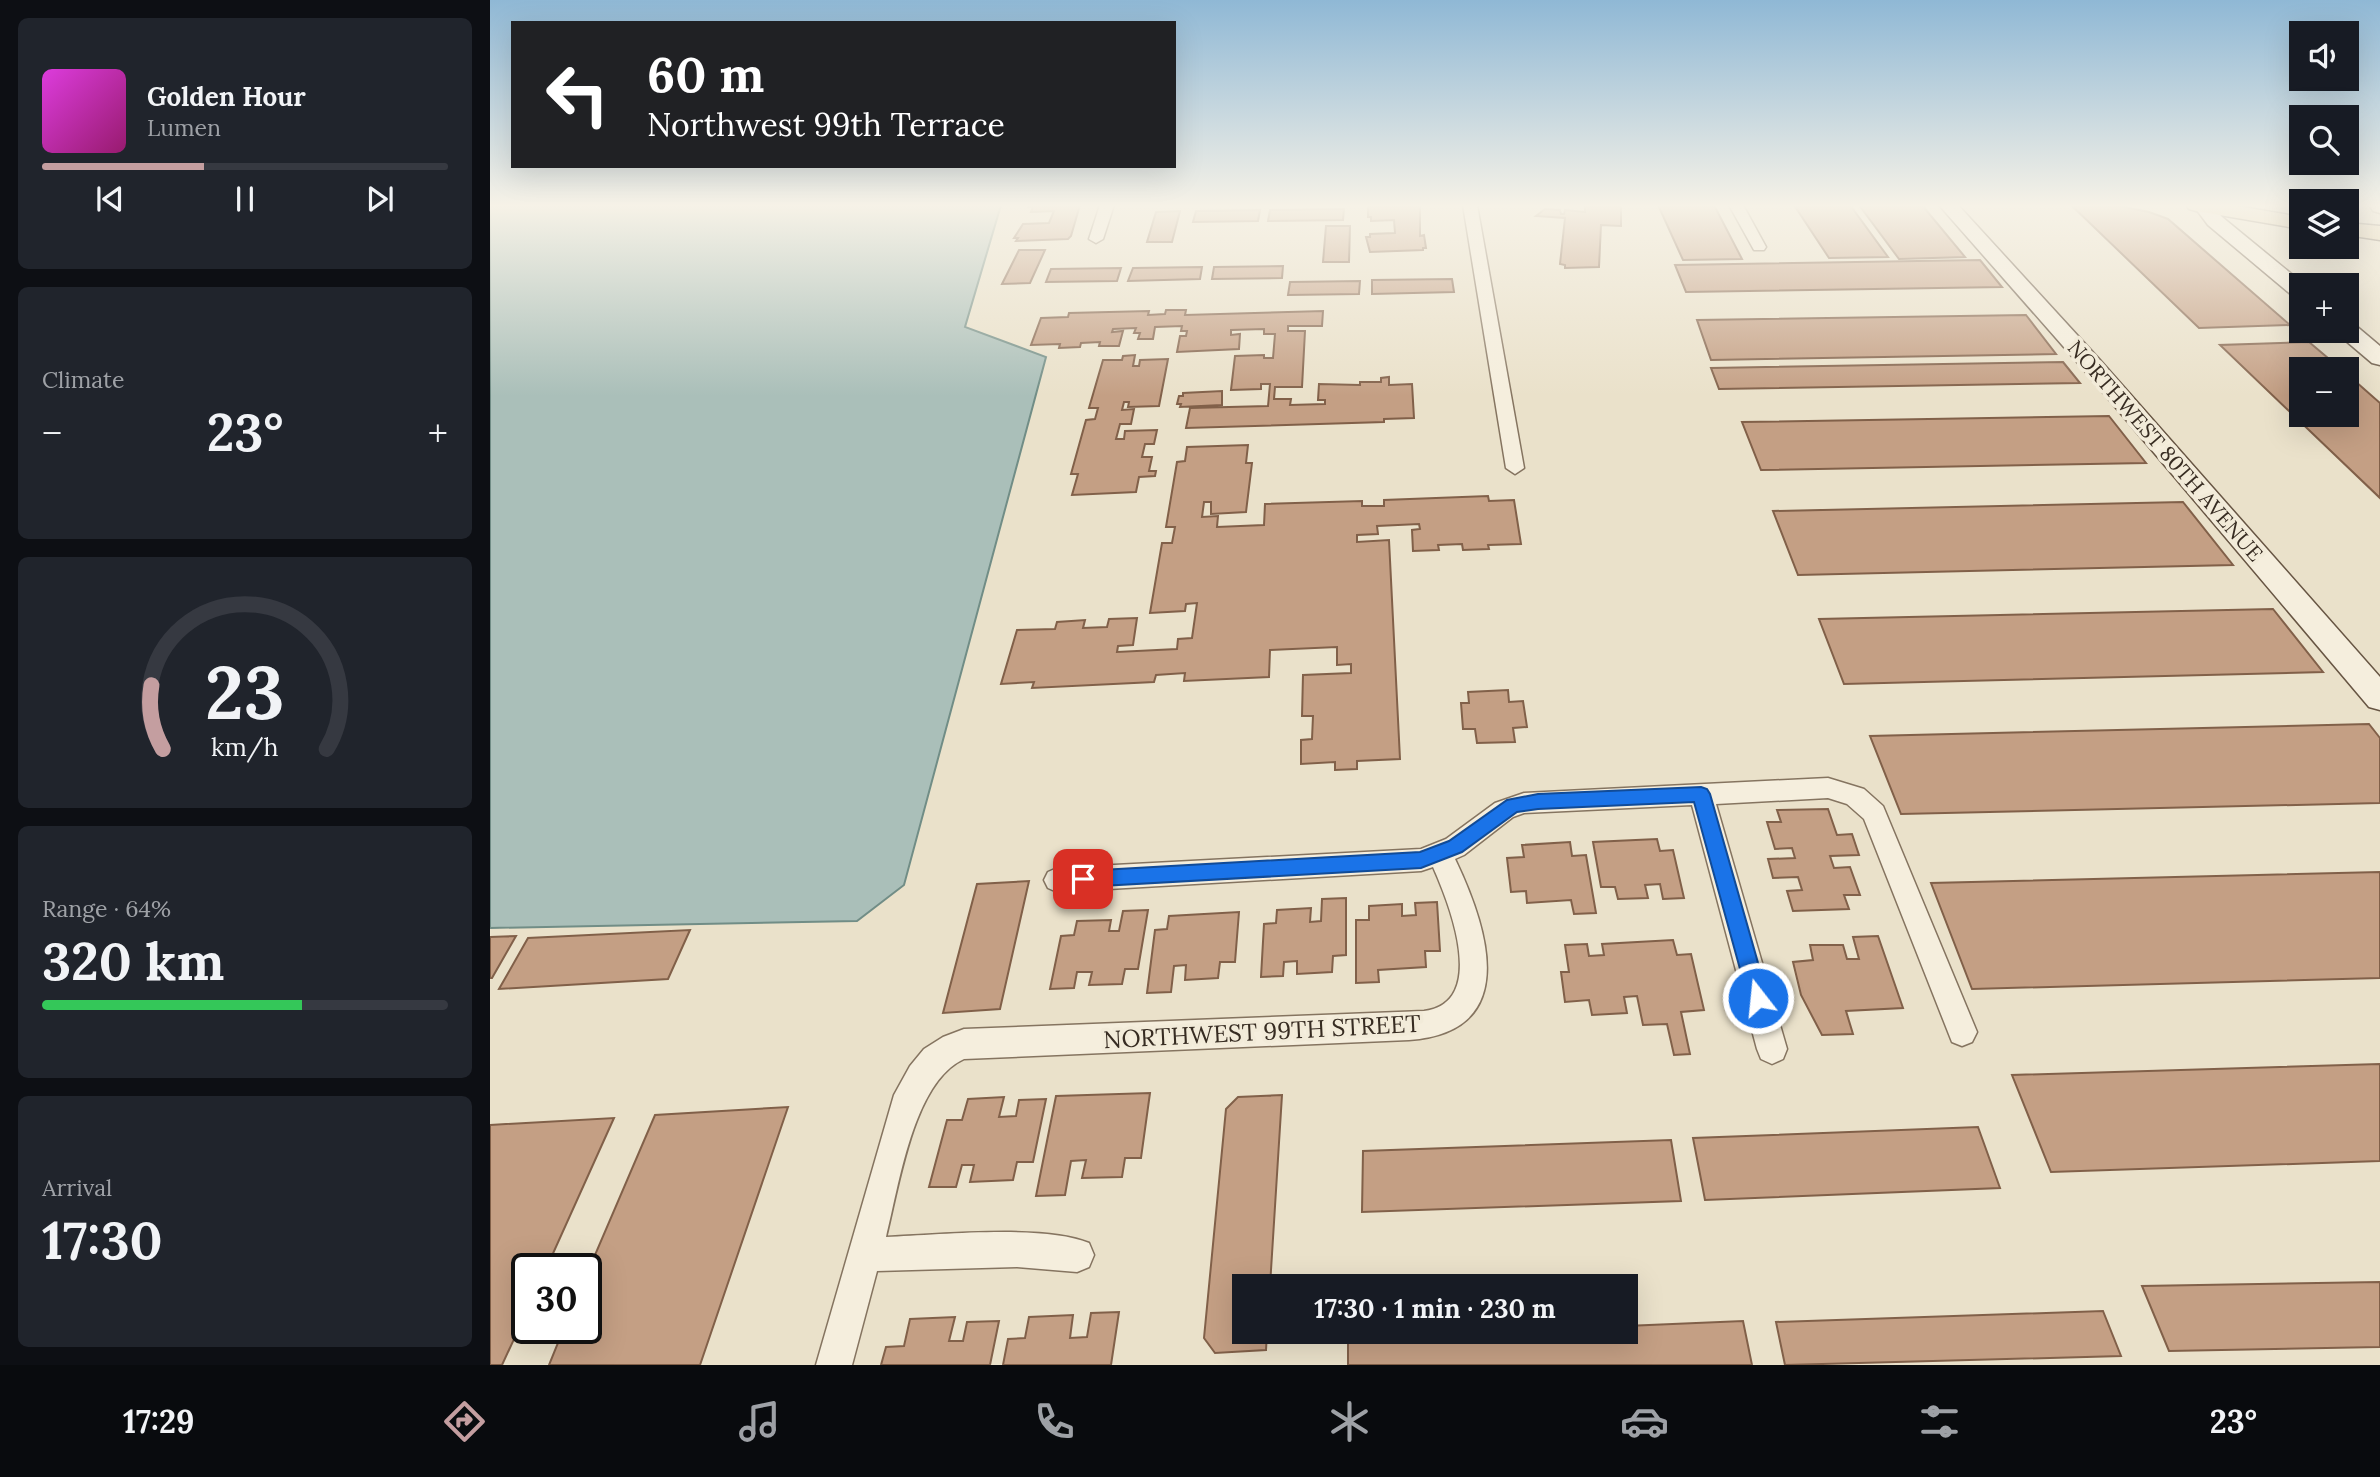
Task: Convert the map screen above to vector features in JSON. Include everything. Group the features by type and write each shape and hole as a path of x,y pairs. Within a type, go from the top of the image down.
{"street":[{"path":"1481,269 1515,468"},
{"name":"NORTHWEST 80TH AVENUE","path":"2005,269 2380,698"},
{"path":"2272,269 2289,283"},
{"path":"2359,340 2380,358"},
{"path":"1057,880 1421,860 1440,855 1513,806 1538,801 1815,787 1855,796 1870,807 1879,822 1962,1032"},
{"path":"1701,794 1772,1049"},
{"name":"NORTHWEST 99TH STREET","path":"864,1254 905,1106 925,1069 941,1054 964,1044 1409,1026 1445,1020 1463,1003 1469,990 1473,951 1468,921 1440,855"},
{"path":"834,1365 864,1254 1017,1250 1077,1255"}],"water":[{"path":"490,269 982,269 965,327 1046,357 904,885 857,921 490,928"}],"building":[{"path":"1010,269 1036,269 1030,283 1002,284"},
{"path":"1051,269 1121,269 1117,281 1046,282"},
{"path":"1133,269 1202,269 1200,279 1128,281"},
{"path":"1214,269 1283,269 1282,278 1212,279"},
{"path":"1677,269 1987,269 2002,287 1686,292"},
{"path":"2137,269 2225,269 2289,325 2199,328"},
{"path":"1452,279 1454,292 1372,294 1372,280"},
{"path":"1360,281 1359,294 1288,295 1290,282"},
{"path":"1166,310 1186,310 1185,315 1323,311 1322,326 1288,326 1288,331 1305,331 1302,387 1275,387 1274,399 1291,399 1290,405 1325,404 1325,400 1318,400 1319,384 1360,385 1360,382 1381,382 1381,378 1389,377 1389,385 1412,384 1414,418 1384,419 1384,422 1186,428 1190,408 1268,406 1270,384 1261,384 1261,389 1231,390 1235,356 1264,355 1264,358 1273,358 1275,334 1264,334 1264,329 1231,330 1231,335 1240,334 1239,349 1177,352 1180,336 1186,336 1187,331 1181,331 1182,326 1155,327 1153,339 1138,339 1140,333 1134,333 1136,328 1113,329 1112,332 1123,331 1119,346 1099,346 1100,342 1059,348 1060,344 1031,345 1041,318 1068,317 1069,313 1149,311 1148,315 1165,314"},
{"path":"2026,315 2056,354 1711,360 1697,320"},
{"path":"2310,343 2327,357 2289,357 2289,411 2220,345"},
{"path":"1135,355 1133,366 1139,366 1140,360 1168,359 1159,406 1128,407 1129,402 1124,402 1122,410 1134,409 1131,424 1120,424 1116,439 1124,439 1125,431 1157,430 1154,444 1145,444 1142,457 1152,457 1149,471 1156,471 1155,476 1139,477 1136,492 1072,495 1078,474 1071,474 1086,420 1095,419 1098,408 1089,408 1103,360 1122,360 1123,356"},
{"path":"2063,362 2080,383 1719,389 1711,368"},
{"path":"2359,385 2380,403 2380,498 2306,427 2359,427"},
{"path":"1222,391 1222,405 1180,407 1181,404 1177,404 1183,393"},
{"path":"2109,416 2146,463 1761,470 1742,422"},
{"path":"1248,445 1246,463 1252,463 1246,512 1211,514 1211,502 1204,502 1202,517 1218,516 1217,527 1264,525 1265,504 1362,501 1362,506 1384,506 1384,500 1488,496 1489,501 1514,500 1521,544 1488,545 1489,549 1463,550 1462,544 1438,545 1439,550 1413,551 1412,530 1420,529 1419,524 1377,526 1378,534 1357,535 1357,542 1389,540 1400,759 1357,761 1357,769 1335,770 1335,762 1301,764 1301,740 1312,739 1313,716 1302,716 1303,675 1351,673 1351,664 1337,665 1337,647 1270,650 1269,677 1184,681 1185,673 1156,675 1154,682 1032,688 1034,682 1001,684 1017,630 1055,629 1057,622 1085,620 1083,628 1107,627 1109,619 1137,618 1133,645 1118,646 1117,652 1177,649 1178,639 1192,638 1197,603 1186,604 1185,611 1150,613 1162,543 1172,543 1175,527 1166,527 1177,462 1185,461 1187,447"},
{"path":"2183,502 2233,565 1798,575 1773,511"},
{"path":"2273,609 2323,672 1844,684 1819,619"},
{"path":"1508,690 1509,702 1523,701 1527,727 1513,728 1515,742 1477,743 1475,729 1463,729 1461,703 1469,703 1468,692"},
{"path":"2369,724 2380,738 2380,803 1901,814 1870,736"},
{"path":"1828,809 1837,835 1852,834 1859,855 1830,856 1834,868 1850,867 1860,895 1844,895 1849,909 1793,911 1787,891 1802,890 1798,877 1773,878 1768,859 1795,858 1792,848 1775,849 1767,822 1781,822 1777,810"},
{"path":"1657,839 1660,851 1673,850 1684,898 1663,899 1660,884 1645,885 1648,898 1618,899 1615,887 1601,887 1593,842"},
{"path":"1570,842 1572,856 1586,855 1596,913 1574,914 1571,900 1527,903 1526,891 1511,892 1507,858 1524,857 1522,845"},
{"path":"2380,872 2380,978 1972,989 1931,883"},
{"path":"1029,881 1000,1009 943,1013 977,884"},
{"path":"1346,898 1346,955 1333,956 1332,972 1297,974 1297,961 1284,962 1283,976 1261,977 1264,924 1276,923 1277,910 1311,908 1310,922 1321,921 1322,899"},
{"path":"1437,902 1440,951 1425,951 1426,967 1378,970 1379,982 1356,983 1356,920 1369,920 1369,906 1402,904 1402,916 1416,915 1415,903"},
{"path":"1148,910 1138,969 1125,969 1122,984 1089,985 1092,972 1077,972 1074,988 1050,989 1061,936 1074,935 1077,921 1111,920 1109,931 1119,931 1123,911"},
{"path":"1239,912 1235,962 1220,962 1218,978 1185,980 1186,965 1174,966 1171,992 1147,993 1155,930 1167,929 1169,916"},
{"path":"690,930 668,979 499,989 528,938"},
{"path":"516,936 492,978 490,978 490,937"},
{"path":"1878,936 1903,1008 1846,1011 1853,1034 1822,1035 1801,995 1793,962 1813,960 1810,945 1843,945 1847,959 1859,959 1853,937"},
{"path":"1673,940 1677,955 1691,954 1704,1010 1681,1012 1690,1054 1674,1055 1667,1024 1643,1025 1637,996 1624,997 1627,1013 1592,1015 1589,1000 1565,1002 1561,972 1569,972 1565,945 1587,944 1589,956 1604,955 1602,944"},
{"path":"2380,1064 2380,1161 2051,1172 2012,1075"},
{"path":"1150,1093 1141,1158 1125,1158 1122,1177 1082,1178 1086,1160 1071,1161 1065,1195 1036,1196 1056,1096"},
{"path":"1282,1095 1271,1274 1232,1274 1232,1344 1266,1344 1266,1350 1215,1353 1204,1338 1226,1109 1238,1097"},
{"path":"1004,1097 999,1117 1016,1116 1019,1100 1046,1099 1033,1162 1017,1162 1013,1180 970,1182 974,1165 962,1165 956,1187 929,1187 947,1120 962,1120 968,1099"},
{"path":"788,1107 700,1365 549,1365 558,1344 602,1344 602,1253 596,1253 655,1115"},
{"path":"614,1118 553,1253 511,1253 512,1344 502,1365 490,1365 490,1125"},
{"path":"1978,1127 2000,1188 1705,1200 1693,1138"},
{"path":"1671,1140 1681,1201 1362,1212 1363,1151"},
{"path":"2380,1282 2380,1347 2169,1351 2142,1286"},
{"path":"2103,1311 2121,1356 1785,1365 1776,1322"},
{"path":"1119,1312 1111,1365 1003,1365 1008,1339 1025,1338 1029,1317 1073,1315 1070,1338 1087,1337 1091,1313"},
{"path":"955,1317 949,1341 963,1341 967,1322 999,1321 990,1365 881,1365 886,1347 904,1346 910,1319"},
{"path":"1743,1321 1752,1365 1348,1365 1348,1344 1638,1344 1638,1325"}],"route":[{"path":"1083,879 1421,860 1440,855 1455,847 1495,816 1513,806 1538,801 1701,794 1758,998"}]}
